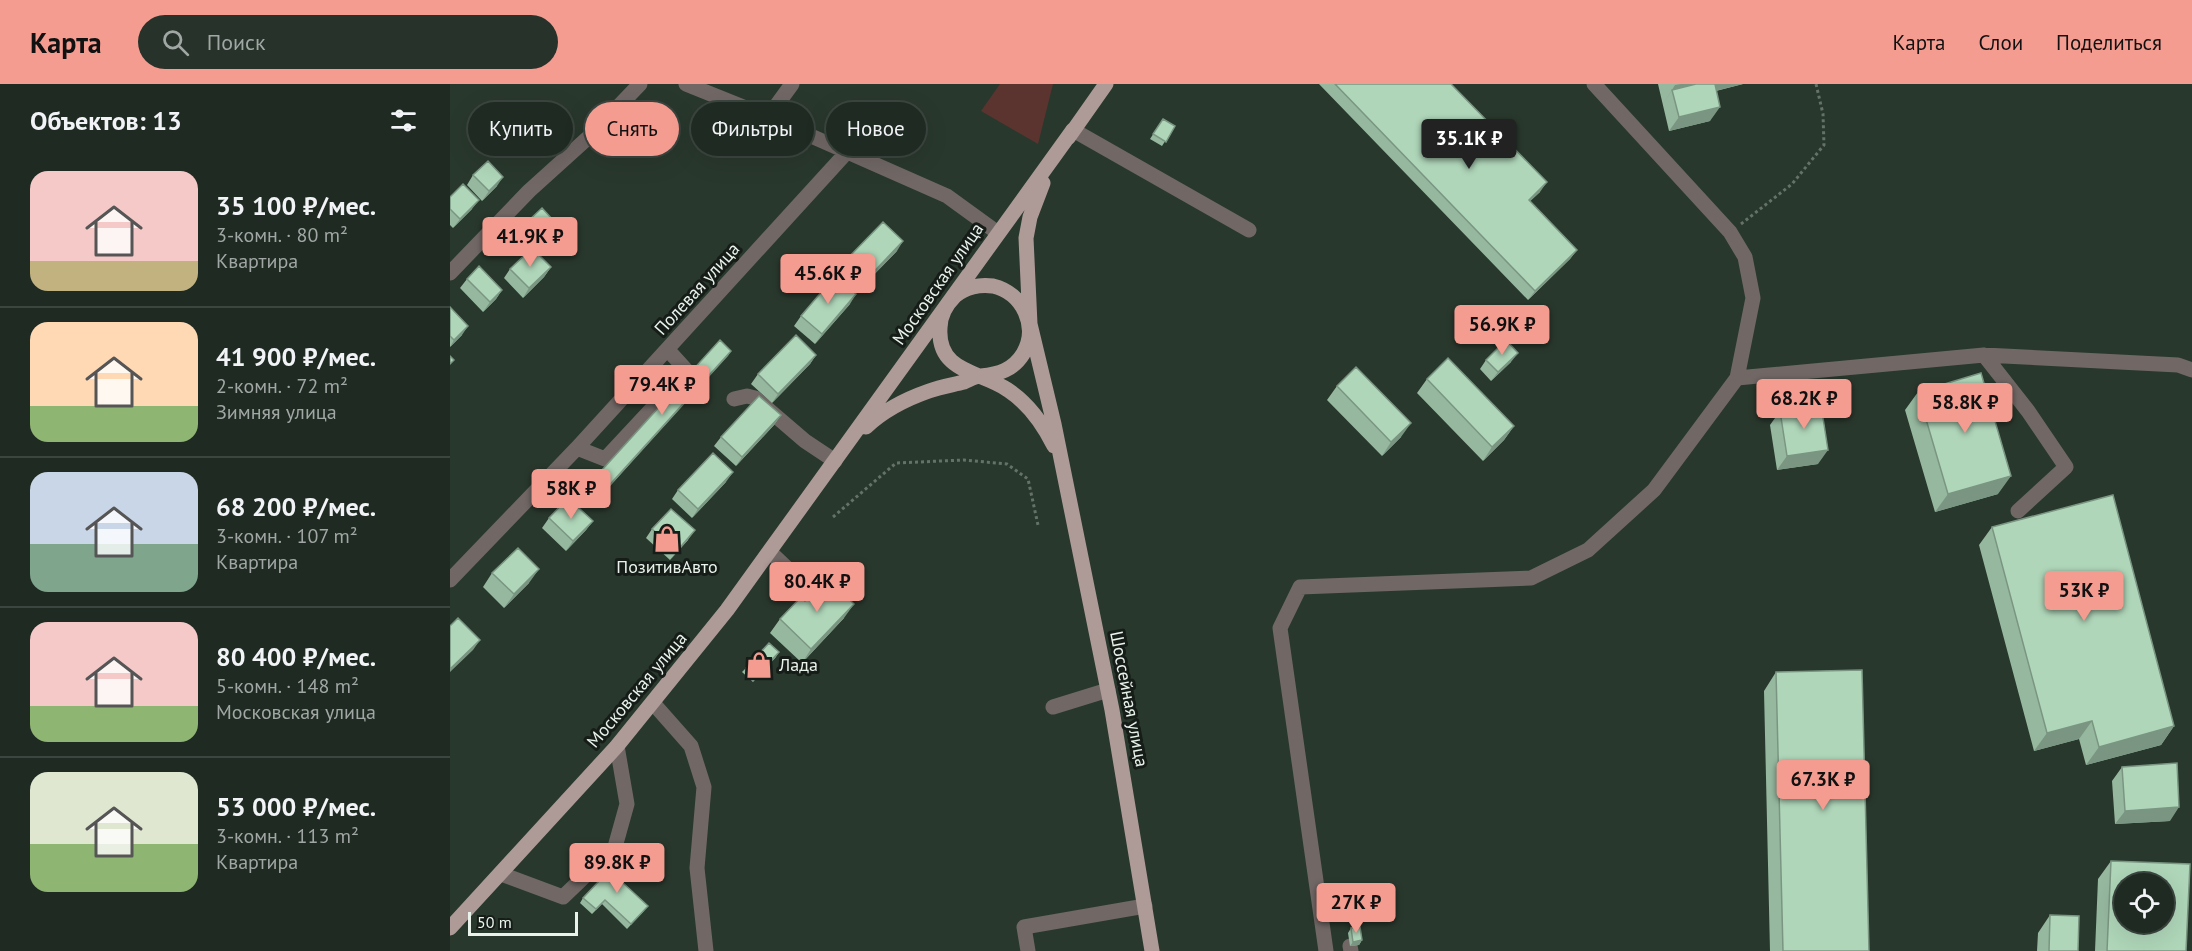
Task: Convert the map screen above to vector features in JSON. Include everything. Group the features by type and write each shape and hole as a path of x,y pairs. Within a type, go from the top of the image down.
{"main road":[{"name":"Шоссейная улица","path":"1106,84 1072,130 1036,197 1026,238 1030,324 1054,423 1108,690 1152,951"},
{"name":"Московская улица","path":"450,928 617,746 728,610 1072,130"},
{"path":"980,376 960,369 945,352 939,331 941,319 948,304 956,295 978,286 1001,288 1020,303 1030,324"},
{"name":"Московская улица","path":"835,461 854,438 890,409 928,391 980,376 996,375 1016,364 1027,346 1030,324"},
{"name":"Шоссейная улица","path":"980,376 1007,389 1023,401 1046,430 1060,456"}],"street":[{"path":"450,273 529,191 591,135 640,84"},
{"path":"686,84 731,102"},
{"path":"779,102 792,84"},
{"path":"1326,951 1280,628 1300,587 1531,578 1588,550 1654,490 1737,378 1753,298 1745,257 1730,232 1594,84"},
{"path":"1072,130 1249,230"},
{"name":"Полевая улица","path":"450,580 668,350 843,156"},
{"path":"856,156 947,196 998,232"},
{"path":"577,448 605,459 687,371 668,350"},
{"path":"1737,378 1984,355 2178,365 2192,370"},
{"path":"1984,355 2028,411 2066,467 2018,511"},
{"path":"734,399 747,396 754,398 805,441 835,461"},
{"path":"770,552 792,573"},
{"path":"1053,707 1108,690"},
{"path":"653,703 691,746 704,787 697,868 706,951"},
{"path":"501,874 562,897 615,847 627,804 617,746"},
{"path":"1028,951 1024,927 1145,906"}],"path":[{"path":"1730,232 1792,184 1824,145 1823,114 1816,84"},
{"path":"833,517 896,463 964,460 1007,464 1028,478 1038,525"}],"shaded area":[{"path":"1000,84 1053,84 1038,144 981,111"}],"building":[{"path":"1335,84 1451,84 1547,182 1529,200 1577,250 1535,291"},
{"path":"1696,84 1715,84 1720,107 1679,117 1672,90"},
{"path":"1163,119 1175,126 1166,142 1153,134"},
{"path":"488,161 503,177 489,191 473,175"},
{"path":"463,184 479,200 460,219 450,209 450,197"},
{"path":"542,208 564,232 549,246 527,222"},
{"path":"883,222 903,241 865,281 845,261"},
{"path":"532,248 551,267 529,288 510,269"},
{"path":"479,266 502,290 490,302 467,279"},
{"path":"835,276 856,294 822,334 801,316"},
{"path":"450,307 468,326 454,340 450,336"},
{"path":"796,335 816,355 778,394 758,374"},
{"path":"720,340 731,351 604,491 592,481"},
{"path":"1506,340 1518,353 1498,372 1486,360"},
{"path":"1448,358 1514,426 1492,447 1427,379"},
{"path":"1356,367 1411,423 1391,442 1337,386"},
{"path":"1981,373 2011,476 1948,494 1918,392"},
{"path":"759,396 781,415 742,457 721,437"},
{"path":"1821,405 1828,450 1787,456 1780,411"},
{"path":"713,453 733,472 698,509 678,490"},
{"path":"2113,495 2174,726 2099,747 2092,721 2047,733 1992,527"},
{"path":"568,498 593,521 573,541 549,518"},
{"path":"671,509 695,530 677,551 652,529"},
{"path":"518,548 539,569 514,594 492,573"},
{"path":"827,578 854,604 811,649 780,619 801,597 805,601"},
{"path":"458,618 480,640 450,669 450,626"},
{"name":"Лада","path":"769,643 779,652 756,677 746,668"},
{"path":"1862,670 1869,951 1783,951 1776,672"},
{"path":"2177,763 2179,807 2125,811 2122,767"},
{"path":"619,860 632,872 622,882 648,906 631,924 605,900 596,909 583,898"},
{"path":"2111,861 2190,864 2186,951 2107,951"},
{"path":"2050,915 2079,916 2078,951 2049,951"},
{"path":"1360,927 1362,940 1353,942 1351,928"}],"place":[{"name":"ПозитивАвто","path":"667,539"},
{"name":"Лада","path":"759,665"}]}
